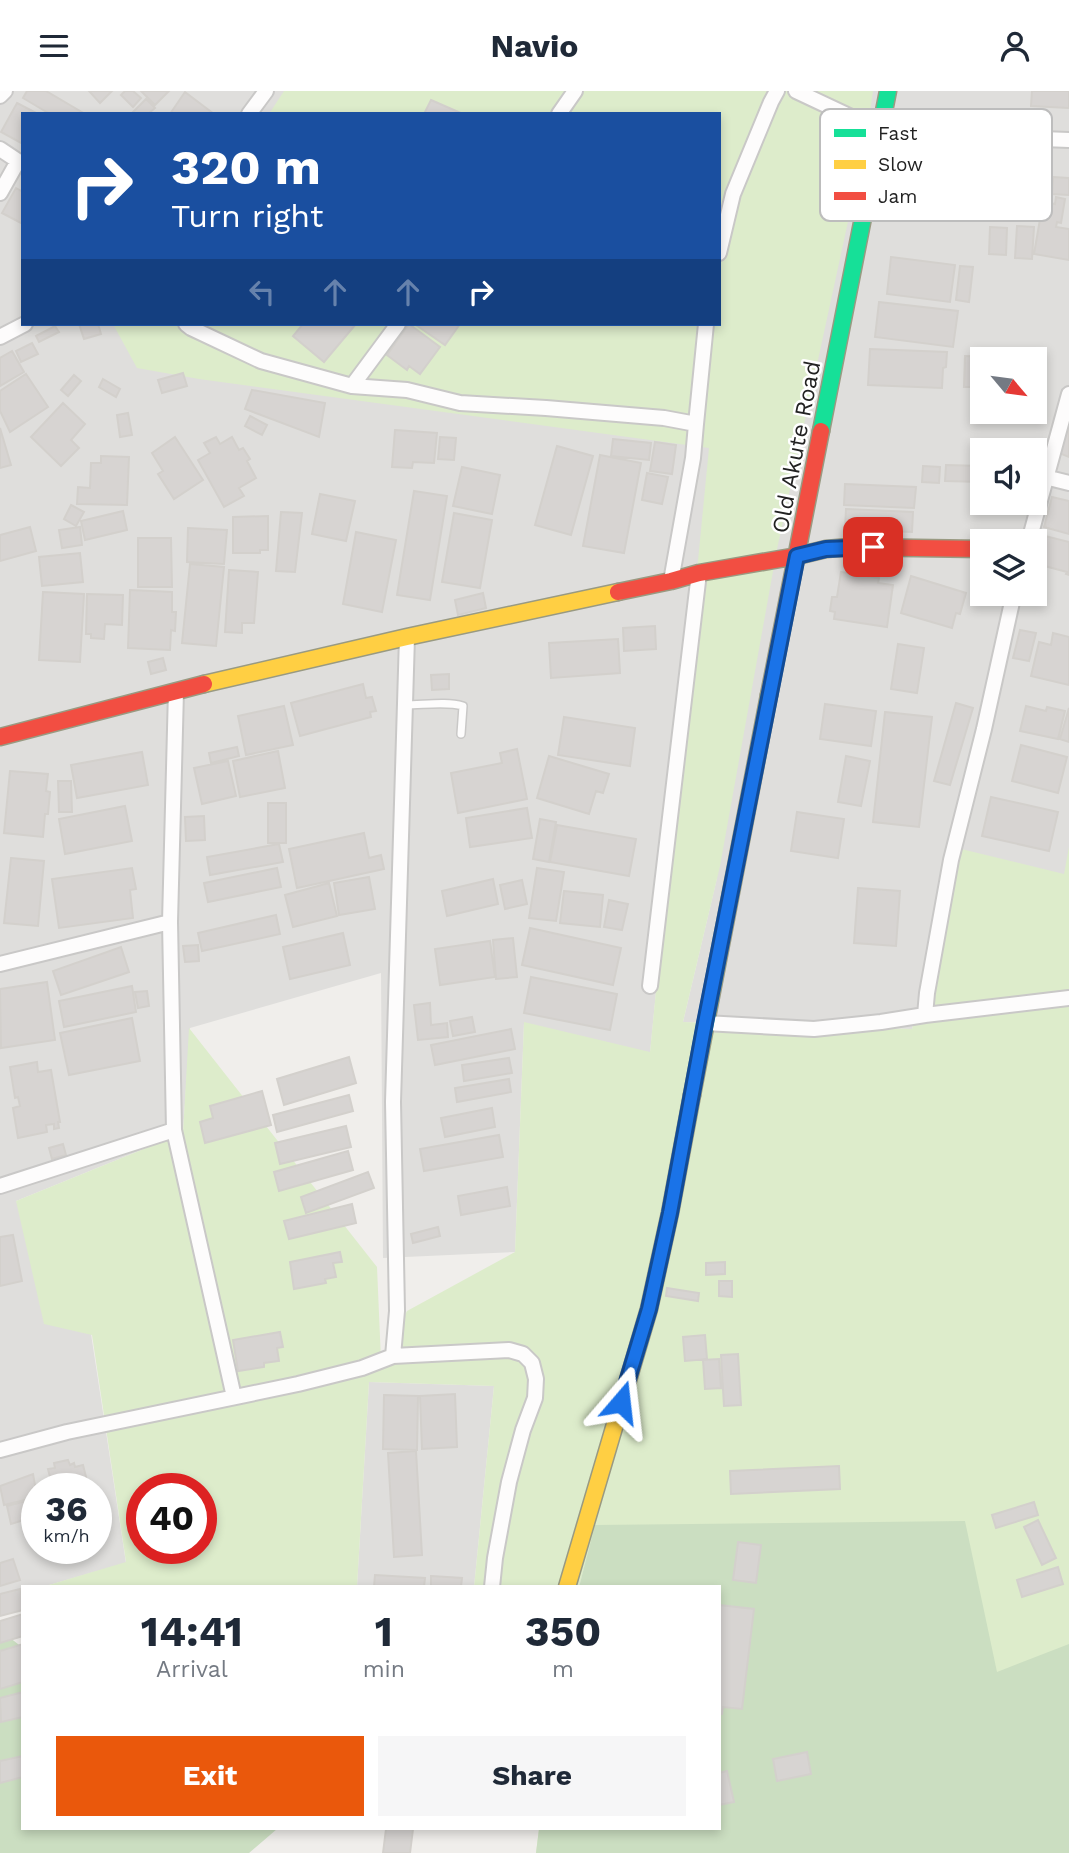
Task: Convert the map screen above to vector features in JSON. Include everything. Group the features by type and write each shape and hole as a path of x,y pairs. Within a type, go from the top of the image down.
{"street":[{"path":"0,96 5,91"},
{"path":"250,112 266,91"},
{"path":"560,112 575,91"},
{"path":"721,245 733,194 777,91"},
{"path":"796,91 834,109"},
{"name":"Old Akute Road","path":"885,109 888,91"},
{"path":"0,149 20,162 0,193"},
{"name":"Old Akute Road","path":"568,1585 649,1309 670,1213 863,221"},
{"path":"0,337 21,326"},
{"path":"188,326 261,361 352,386 407,390 460,403 664,418 696,424"},
{"path":"352,386 396,326"},
{"path":"671,581 693,458 706,326"},
{"path":"1047,470 1069,394"},
{"path":"1047,478 1069,483"},
{"path":"0,737 176,691 699,573 826,549 970,549"},
{"path":"650,986 699,573"},
{"path":"925,1015 951,860 1011,606"},
{"path":"393,1356 397,1311 393,1102 407,637"},
{"path":"176,691 170,922 174,1131 234,1397"},
{"path":"0,964 170,922"},
{"path":"705,1023 814,1029 1069,998"},
{"path":"0,1186 174,1131"},
{"path":"0,1450 67,1432 298,1384 393,1356 509,1350 523,1354 532,1363 536,1378 535,1398 509,1482 492,1585"}],"lane":[{"path":"405,705 453,703 463,706 461,734"}],"shaded area":[{"path":"0,91 1069,91 1069,1090 919,1000 912,1029 683,1022 717,878 670,850 650,1053 524,1023 515,1252 383,1258 381,973 190,1028 183,1133 16,1201 91,1334 126,1563 49,1585 21,1585 21,1594 0,1599"},
{"path":"369,1382 494,1386 474,1585 357,1585"}],"green space":[{"path":"284,91 873,91 870,109 820,109 820,221 848,221 777,549 720,866 683,1022 912,1029 957,848 1064,874 1069,847 1069,1853 536,1853 539,1830 721,1830 721,1827 966,1525 596,1525 580,1585 474,1585 494,1386 369,1382 357,1585 49,1585 126,1562 92,1335 44,1324 16,1201 183,1133 189,1028 377,1267 381,1360 407,1311 515,1252 524,1022 650,1052 709,448 199,379 137,368 114,326 721,326 721,112 270,112"},
{"path":"965,1521 997,1672 1069,1644 1069,1853 536,1853 539,1830 721,1830 721,1585 580,1585 595,1525"},
{"path":"0,1630 21,1646 21,1830 276,1830 249,1853 0,1853"}],"building":[{"path":"27,91 46,91 82,112 47,112 23,98"},
{"path":"89,91 112,91 100,103"},
{"path":"125,91 133,91 141,98 133,107 121,95"},
{"path":"141,91 169,91 155,105"},
{"path":"1032,91 1069,91 1069,108 1031,106"},
{"path":"185,92 211,112 171,112"},
{"path":"146,99 155,108 150,112 133,112"},
{"path":"431,100 458,112 425,112"},
{"path":"17,103 34,112 21,112 21,143 1,132"},
{"path":"1053,177 1069,178 1069,195 1052,194"},
{"path":"16,188 21,191 21,223 2,213"},
{"path":"1056,197 1065,199 1061,223 1057,222 1056,227 1069,229 1069,260 1034,254 1040,221 1052,221 1052,204 1055,204"},
{"path":"1017,226 1034,227 1032,259 1015,258"},
{"path":"990,227 1007,228 1006,255 989,254"},
{"path":"891,257 955,265 950,302 887,294"},
{"path":"960,266 973,267 969,302 956,300"},
{"path":"879,302 958,311 953,347 875,337"},
{"path":"55,326 59,332 39,342 36,336"},
{"path":"80,326 99,326 101,334 84,339"},
{"path":"301,326 354,326 324,362 293,336"},
{"path":"408,326 412,326 440,347 420,374 409,366 407,370 387,355"},
{"path":"417,326 459,326 445,345"},
{"path":"32,343 38,354 21,362 16,351"},
{"path":"870,349 947,352 942,388 868,385"},
{"path":"12,351 24,372 0,386 0,358"},
{"path":"965,356 970,356 970,387 964,387"},
{"path":"183,373 187,386 162,393 158,380"},
{"path":"26,374 48,407 10,432 0,411 0,391"},
{"path":"74,375 81,381 68,396 61,390"},
{"path":"103,379 120,389 116,397 99,387"},
{"path":"252,390 325,403 319,437 245,409"},
{"path":"63,403 85,424 71,440 79,448 61,466 31,437"},
{"path":"128,413 132,435 120,437 117,415"},
{"path":"250,416 267,425 262,435 245,426"},
{"path":"1069,426 1069,457 1059,453"},
{"path":"0,428 11,465 0,468"},
{"path":"395,430 437,433 434,463 413,462 412,468 392,467"},
{"path":"175,437 203,480 174,499 158,474 163,471 152,453"},
{"path":"216,437 220,444 232,437 239,450 243,448 256,478 239,488 244,496 224,507 198,460 210,453 204,443"},
{"path":"440,437 456,438 454,460 438,459"},
{"path":"613,439 651,443 649,460 611,456"},
{"path":"655,442 676,445 672,474 650,471"},
{"path":"557,446 593,456 571,535 535,525"},
{"path":"600,455 641,463 624,553 583,546"},
{"path":"101,456 129,457 127,505 77,504 78,487 90,488 91,463 101,463"},
{"path":"946,465 970,466 970,482 945,481"},
{"path":"923,466 940,467 939,483 922,482"},
{"path":"462,467 500,475 492,514 453,506"},
{"path":"647,473 668,477 662,504 642,500"},
{"path":"845,484 916,487 914,508 844,505"},
{"path":"414,491 447,496 430,600 397,595"},
{"path":"320,494 355,501 346,541 312,534"},
{"path":"1052,497 1069,501 1069,534 1044,527"},
{"path":"71,505 84,512 76,526 64,519"},
{"path":"846,509 913,512 912,532 845,529"},
{"path":"123,511 127,530 85,540 81,521"},
{"path":"281,512 302,513 295,572 276,571"},
{"path":"454,513 492,520 480,588 442,582"},
{"path":"268,516 268,550 260,550 260,553 233,553 233,517"},
{"path":"30,527 36,551 0,561 0,535"},
{"path":"80,527 82,545 62,548 59,530"},
{"path":"188,528 227,530 224,564 187,562"},
{"path":"356,532 396,540 382,612 343,604"},
{"path":"1047,536 1069,542 1069,575 1047,567"},
{"path":"138,538 171,538 172,587 138,587"},
{"path":"80,553 83,582 42,586 39,557"},
{"path":"190,564 224,567 216,646 182,643"},
{"path":"229,570 258,572 254,623 242,623 242,633 225,632"},
{"path":"841,572 879,578 878,583 893,585 887,627 834,619 835,612 830,611 832,597 837,597"},
{"path":"911,576 966,593 960,614 956,613 952,628 901,613"},
{"path":"130,590 172,592 172,612 176,612 175,631 171,630 170,650 128,648"},
{"path":"43,592 84,594 80,662 39,660"},
{"path":"483,593 486,608 458,615 455,600"},
{"path":"87,594 123,595 122,625 105,624 104,639 91,638 91,634 86,634"},
{"path":"655,626 656,649 624,651 623,628"},
{"path":"1020,630 1036,633 1029,661 1013,658"},
{"path":"1053,633 1069,637 1069,685 1031,676 1039,642 1051,645"},
{"path":"618,639 620,673 551,678 549,643"},
{"path":"898,644 924,648 917,693 891,689"},
{"path":"163,658 166,670 151,674 148,662"},
{"path":"449,674 449,689 432,690 431,675"},
{"path":"363,684 366,698 372,697 376,711 370,712 371,717 300,736 291,703"},
{"path":"956,703 973,708 950,785 934,781"},
{"path":"825,704 876,711 871,746 820,739"},
{"path":"284,706 293,745 246,755 238,716"},
{"path":"1026,706 1046,711 1047,707 1065,711 1058,739 1020,731"},
{"path":"1069,708 1069,742 1060,739"},
{"path":"885,712 932,717 919,827 873,822"},
{"path":"564,717 635,728 630,766 558,755"},
{"path":"1021,745 1067,757 1058,793 1012,781"},
{"path":"237,747 239,756 211,763 209,753"},
{"path":"517,749 527,799 458,813 451,773 502,763 500,753"},
{"path":"278,751 285,788 240,797 233,761"},
{"path":"142,752 148,785 77,798 71,765"},
{"path":"549,756 609,774 603,793 596,791 589,814 537,798"},
{"path":"846,756 870,761 861,806 838,802"},
{"path":"228,761 236,796 202,804 194,768"},
{"path":"10,771 48,774 46,791 50,792 43,837 4,833"},
{"path":"58,781 71,781 72,812 59,812"},
{"path":"991,797 1058,812 1049,851 982,836"},
{"path":"268,803 286,803 286,843 268,843"},
{"path":"125,806 132,841 65,854 59,819"},
{"path":"527,808 532,838 470,847 466,818"},
{"path":"797,812 844,819 838,858 791,851"},
{"path":"204,816 205,840 186,841 185,817"},
{"path":"540,819 556,822 549,862 533,859"},
{"path":"557,825 636,839 629,876 550,862"},
{"path":"364,833 369,858 381,855 384,869 297,888 289,849"},
{"path":"279,844 283,862 210,875 207,857"},
{"path":"11,858 44,861 38,926 4,923"},
{"path":"132,868 136,889 130,890 133,918 59,928 52,879"},
{"path":"277,868 281,887 208,902 204,883"},
{"path":"537,868 564,872 556,921 529,918"},
{"path":"369,877 375,909 339,915 334,883"},
{"path":"493,879 498,904 447,916 442,891"},
{"path":"522,880 527,904 505,909 500,885"},
{"path":"329,883 337,916 293,927 285,895"},
{"path":"858,888 900,891 896,946 854,943"},
{"path":"564,891 603,895 600,927 560,923"},
{"path":"609,900 628,904 622,930 604,927"},
{"path":"276,915 280,934 202,951 198,933"},
{"path":"530,928 621,948 613,985 522,965"},
{"path":"343,933 350,965 290,979 283,947"},
{"path":"513,938 517,977 496,979 493,940"},
{"path":"490,941 495,977 440,985 435,949"},
{"path":"198,945 199,961 185,962 183,946"},
{"path":"121,947 129,972 61,995 53,971"},
{"path":"531,977 617,994 610,1030 524,1013"},
{"path":"47,982 55,1040 1,1048 0,989"},
{"path":"132,986 136,1012 64,1027 59,1001"},
{"path":"147,991 149,1006 138,1008 135,992"},
{"path":"430,1003 431,1025 447,1023 448,1037 418,1040 414,1005"},
{"path":"472,1017 475,1032 453,1036 450,1021"},
{"path":"132,1018 140,1061 69,1075 60,1033"},
{"path":"511,1029 515,1049 435,1065 431,1045"},
{"path":"349,1057 356,1083 284,1105 277,1079"},
{"path":"509,1058 512,1073 464,1081 462,1065"},
{"path":"37,1062 38,1072 51,1070 59,1128 54,1129 54,1124 46,1125 47,1132 18,1138 13,1108 20,1106 18,1097 15,1098 10,1067"},
{"path":"509,1079 511,1092 457,1102 455,1088"},
{"path":"262,1091 271,1125 205,1143 200,1122 213,1118 210,1106"},
{"path":"349,1095 353,1111 277,1132 273,1115"},
{"path":"492,1108 495,1127 445,1137 441,1118"},
{"path":"346,1126 351,1147 280,1164 275,1143"},
{"path":"499,1135 503,1157 424,1171 420,1149"},
{"path":"63,1144 66,1155 52,1159 49,1148"},
{"path":"348,1151 353,1170 279,1191 274,1172"},
{"path":"368,1172 374,1188 306,1213 301,1197"},
{"path":"507,1187 510,1206 461,1215 458,1196"},
{"path":"352,1204 356,1223 289,1239 284,1221"},
{"path":"438,1227 440,1236 413,1243 411,1234"},
{"path":"13,1235 22,1281 0,1286 0,1237"},
{"path":"340,1252 342,1262 333,1263 336,1277 325,1279 326,1283 294,1289 290,1262"},
{"path":"725,1262 725,1274 706,1275 706,1263"},
{"path":"719,1281 732,1281 732,1297 719,1296"},
{"path":"667,1288 699,1293 698,1301 666,1296"},
{"path":"280,1332 283,1347 277,1348 279,1361 264,1363 264,1367 238,1371 233,1340"},
{"path":"705,1335 707,1359 685,1361 683,1337"},
{"path":"738,1354 741,1405 724,1406 721,1355"},
{"path":"719,1359 721,1388 705,1389 703,1360"},
{"path":"455,1394 457,1447 422,1449 420,1396"},
{"path":"384,1395 418,1396 417,1450 383,1449"},
{"path":"416,1451 422,1555 394,1557 388,1453"},
{"path":"68,1460 70,1465 74,1463 75,1467 83,1465 85,1473 49,1473 48,1469 55,1468 54,1463"},
{"path":"839,1466 840,1489 731,1494 730,1471"},
{"path":"21,1478 21,1501 4,1505 0,1486"},
{"path":"21,1502 21,1521 11,1524 7,1506"},
{"path":"1034,1502 1038,1515 996,1528 992,1515"},
{"path":"1038,1520 1056,1558 1042,1565 1024,1527"},
{"path":"738,1542 761,1545 756,1583 733,1580"},
{"path":"13,1559 20,1580 0,1586 0,1563"},
{"path":"1058,1567 1063,1584 1022,1597 1017,1580"},
{"path":"375,1575 425,1578 424,1585 374,1585"},
{"path":"431,1576 462,1578 461,1585 431,1585"},
{"path":"20,1589 21,1611 0,1616 0,1594"},
{"path":"721,1605 754,1609 742,1709 723,1707 722,1714"},
{"path":"21,1615 21,1637 0,1643 0,1621"},
{"path":"21,1645 21,1683 0,1689 0,1651"},
{"path":"21,1693 21,1717 1,1722 0,1698"},
{"path":"807,1752 811,1774 777,1781 773,1759"},
{"path":"21,1756 21,1778 0,1783 0,1761"},
{"path":"727,1771 734,1802 721,1805 721,1772"},
{"path":"386,1830 413,1830 410,1853 383,1853"}],"traffic: fast":[{"path":"884,109 888,91"},
{"path":"821,431 862,221"},
{"path":"692,1095 769,695"}],"traffic: slow":[{"path":"204,684 618,592"},
{"path":"568,1585 649,1309 692,1095"}],"traffic: jam":[{"path":"769,695 821,431"},
{"path":"618,592 699,573 826,549 970,549"},
{"path":"0,737 204,684"}],"route":[{"path":"621,1402 649,1309 670,1213 797,556 826,549 873,547"}]}
